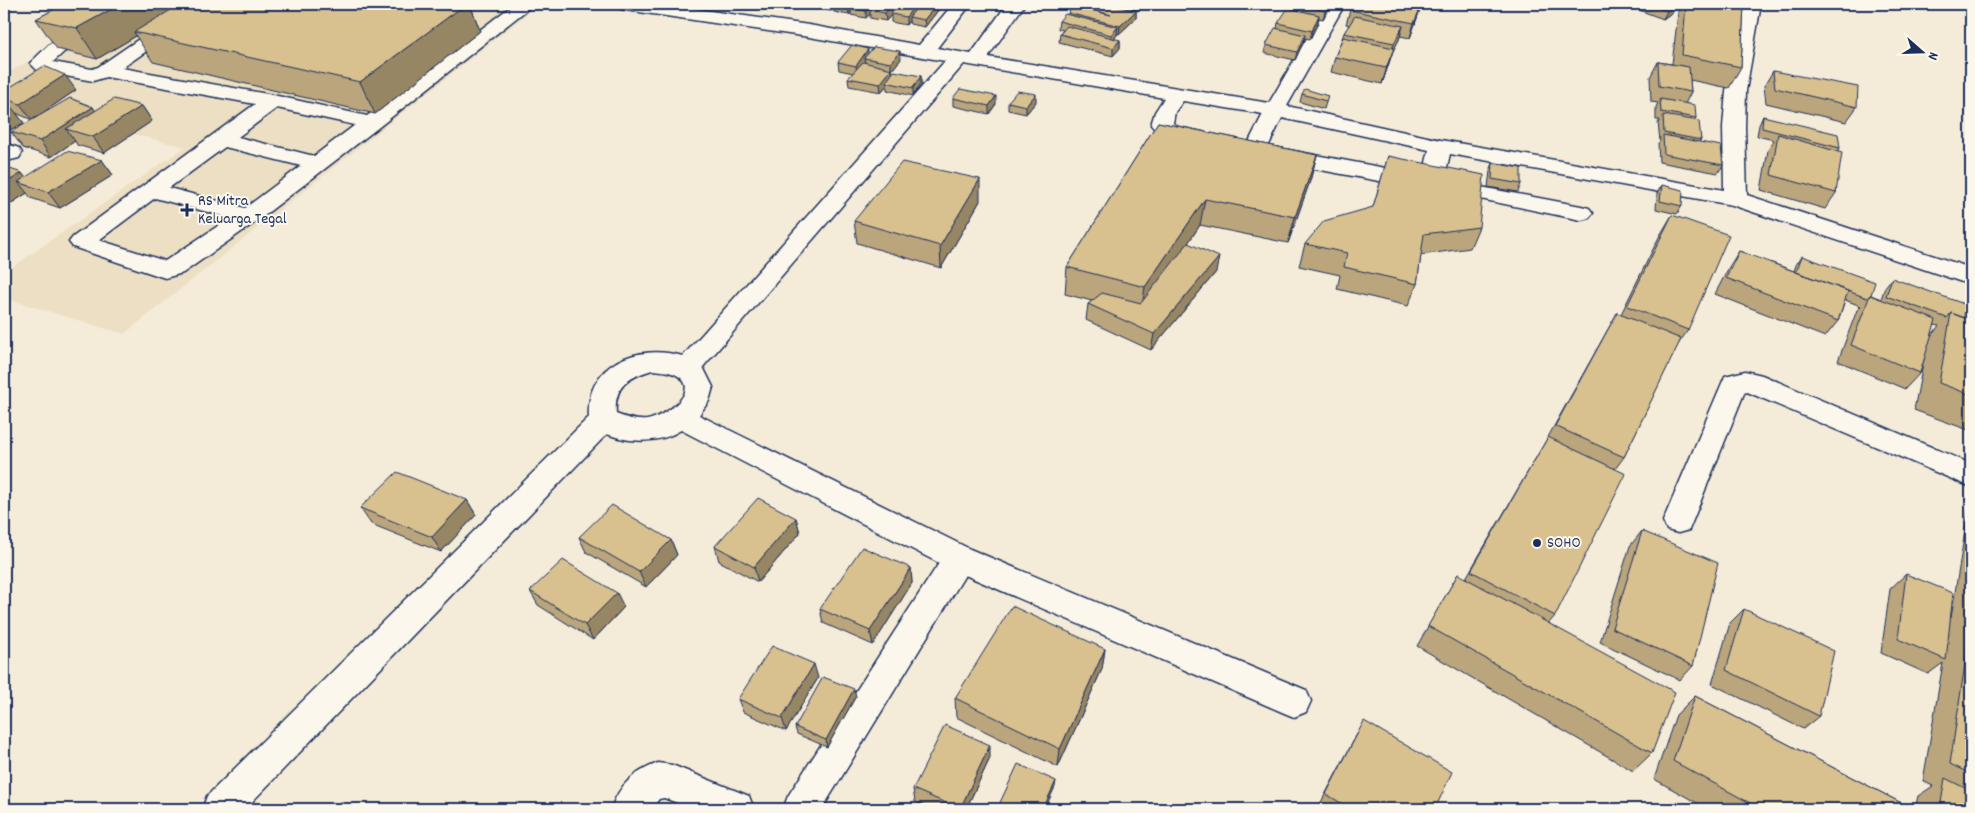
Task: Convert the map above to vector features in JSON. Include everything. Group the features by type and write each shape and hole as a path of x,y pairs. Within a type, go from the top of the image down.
{"street":[{"path":"136,4 57,48 40,63 44,66 93,75 105,71 202,4"},
{"path":"273,101 81,242 165,270 179,264 249,216 525,4"},
{"path":"625,4 809,31 1274,110 1442,146 1736,199 1971,277"},
{"path":"924,52 962,4"},
{"path":"688,367 1016,4"},
{"path":"1236,146 1274,110 1336,4"},
{"path":"1736,199 1734,126 1736,91 1752,4"},
{"path":"474,17 501,22"},
{"path":"105,71 273,101 372,123"},
{"path":"1177,94 1164,112 1162,125 1172,132 1581,213"},
{"path":"219,139 318,164"},
{"path":"1432,184 1442,146"},
{"path":"150,190 249,216"},
{"path":"220,809 603,420 602,393 613,378 630,366 651,360 672,360 688,367 698,378 699,391 694,405 681,418 663,427 644,431 625,429 603,420"},
{"path":"1678,521 1721,413 1735,383 1740,381 1752,382 1971,476"},
{"path":"681,418 959,558 1294,701"},
{"path":"801,809 959,558"},
{"path":"629,809 647,784 661,780 667,780 736,809"}],"shaded area":[{"name":"RS Mitra Keluarga Tegal","path":"129,4 489,4 529,12 124,334 4,298 4,273 185,147 4,102 4,75"}],"building":[{"path":"64,4 121,4 77,28 36,19"},
{"path":"181,4 466,4 360,82 134,32"},
{"path":"833,4 851,4 848,7"},
{"path":"854,4 872,4 866,11 850,8"},
{"path":"875,4 893,4 885,13 870,10"},
{"path":"899,4 916,4 906,17 891,14"},
{"path":"920,4 937,4 924,20 909,17"},
{"path":"1108,4 1136,11 1120,26 1068,13 1074,6 1111,15 1077,5"},
{"path":"1114,4 1138,4 1134,9"},
{"path":"1294,4 1329,4 1325,11"},
{"path":"1354,4 1412,4 1410,8 1420,9 1414,23 1350,10"},
{"path":"1647,4 1678,4 1667,11"},
{"path":"1686,4 1744,4 1741,67 1682,55"},
{"path":"1288,8 1319,15 1312,31 1278,23"},
{"path":"1065,14 1118,27 1111,35 1059,21"},
{"path":"1355,16 1403,26 1394,43 1344,33"},
{"path":"1067,26 1120,40 1113,48 1060,34"},
{"path":"1275,28 1305,35 1297,52 1266,45"},
{"path":"1343,37 1394,48 1386,68 1335,57"},
{"path":"852,45 868,49 856,66 838,62"},
{"path":"874,47 900,51 891,63 864,58"},
{"path":"863,62 892,69 880,84 848,78"},
{"path":"1658,62 1689,67 1691,92 1659,86"},
{"path":"44,66 65,75 20,104 4,98 4,91"},
{"path":"894,71 921,76 913,88 886,82"},
{"path":"1773,71 1858,87 1857,107 1775,88"},
{"path":"960,89 996,96 989,106 953,98"},
{"path":"1305,89 1328,96 1326,101 1302,94"},
{"path":"1017,91 1036,94 1026,106 1008,102"},
{"path":"70,98 93,107 40,141 11,132"},
{"path":"114,99 142,106 93,137 66,129"},
{"path":"1660,99 1695,105 1696,118 1661,112"},
{"path":"4,103 12,108 4,112"},
{"path":"1663,115 1699,121 1701,140 1664,133"},
{"path":"1763,116 1838,134 1840,148 1762,128"},
{"path":"1158,122 1317,155 1295,217 1205,199 1145,287 1067,267"},
{"path":"1778,134 1842,153 1836,193 1771,175"},
{"path":"1663,135 1721,146 1723,165 1664,154"},
{"path":"67,151 102,160 48,192 18,182"},
{"path":"1388,156 1484,175 1479,227 1424,234 1417,284 1344,267 1347,253 1305,244 1324,221 1373,207"},
{"path":"902,162 980,179 940,246 854,221"},
{"path":"1493,163 1521,168 1521,184 1492,179"},
{"path":"4,167 22,173 4,184"},
{"path":"1662,185 1683,190 1682,206 1660,201"},
{"path":"1672,215 1729,235 1688,330 1627,306"},
{"path":"1188,243 1219,257 1154,334 1088,304 1102,293 1141,303"},
{"path":"1739,251 1848,291 1838,321 1726,278"},
{"path":"1802,256 1875,282 1871,295 1867,298 1796,272"},
{"path":"1892,278 1967,305 1964,318 1951,313 1947,318 1886,296"},
{"path":"1870,295 1936,320 1920,373 1851,345"},
{"path":"1617,313 1681,339 1624,457 1555,426"},
{"path":"1951,313 1971,320 1971,395 1939,383"},
{"name":"SOHO","path":"1548,437 1626,474 1555,616 1471,571"},
{"path":"397,472 467,500 432,537 360,508"},
{"path":"758,498 796,518 754,567 715,546"},
{"path":"612,505 671,540 639,572 579,537"},
{"path":"1642,531 1718,563 1693,666 1612,628"},
{"path":"862,547 911,568 870,631 820,609"},
{"path":"563,560 617,593 585,625 530,591"},
{"path":"1458,574 1675,692 1652,753 1428,626"},
{"path":"1906,574 1953,593 1946,660 1898,639"},
{"path":"1012,606 1105,649 1060,749 955,698"},
{"path":"1744,609 1834,651 1819,716 1726,670"},
{"path":"1971,624 1971,774 1950,764"},
{"path":"772,646 814,664 782,718 738,699"},
{"path":"823,677 854,689 826,740 795,727"},
{"path":"1695,696 1913,809 1761,809 1673,761"},
{"path":"1364,721 1452,772 1435,809 1351,809 1326,794"},
{"path":"945,725 990,745 960,809 913,789"},
{"path":"1018,764 1056,781 1043,809 997,809"},
{"path":"1945,778 1971,791 1971,809 1940,809"}],"place":[{"name":"RS Mitra Keluarga Tegal","path":"187,210"},
{"name":"SOHO","path":"1537,543"}]}
